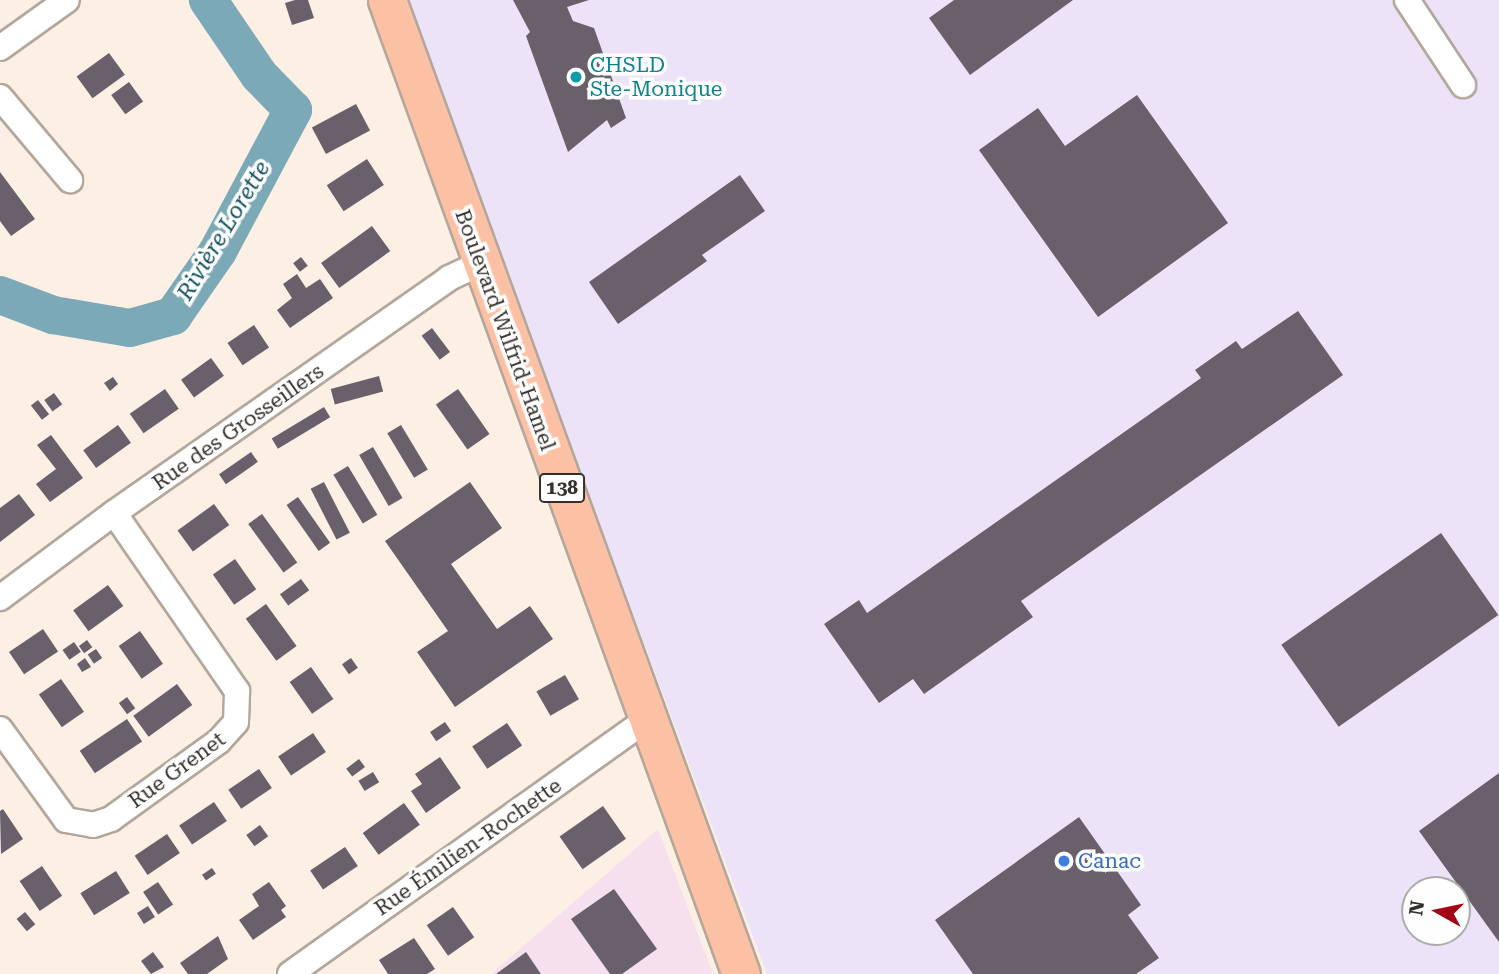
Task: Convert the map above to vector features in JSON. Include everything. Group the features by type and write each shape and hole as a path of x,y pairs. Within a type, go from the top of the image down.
{"main road":[{"name":"Boulevard Wilfrid-Hamel","path":"387,0 646,720 741,974"}],"street":[{"path":"0,48 67,0"},
{"path":"1407,0 1463,85"},
{"path":"0,97 70,180"},
{"name":"Rue des Grosseillers","path":"0,598 114,513 449,278 481,263"},
{"name":"Rue Grenet","path":"0,729 66,820 93,825 111,818 219,741 236,722 237,691 114,513"},
{"name":"Rue Émilien-Rochette","path":"290,974 646,720"}],"shaded area":[{"path":"405,0 1499,0 1499,974 767,974"},
{"path":"658,829 713,974 491,974"}],"building":[{"path":"308,0 314,18 292,25 285,3"},
{"name":"CHSLD Ste-Monique","path":"513,0 589,0 567,7 573,21 594,28 626,118 611,128 607,120 568,152 526,36 530,32"},
{"path":"954,0 1073,0 970,75 929,18"},
{"path":"109,53 125,75 93,98 77,77"},
{"path":"129,82 143,101 125,114 111,95"},
{"path":"1137,95 1228,223 1098,317 979,150 1038,108 1065,146"},
{"path":"356,104 370,130 326,154 312,127"},
{"path":"367,159 384,185 344,211 327,185"},
{"path":"0,172 35,219 11,236 0,221"},
{"path":"740,175 765,211 702,255 707,261 618,324 589,282"},
{"path":"372,226 390,251 339,288 321,263"},
{"path":"301,257 308,266 300,272 293,263"},
{"path":"297,274 306,288 320,279 333,298 290,328 277,310 292,298 283,284"},
{"path":"1298,311 1343,375 1021,601 1033,617 924,694 913,679 879,703 824,624 859,600 867,613 1201,378 1195,370 1236,341 1242,349"},
{"path":"254,325 269,347 243,365 227,343"},
{"path":"432,328 450,352 440,360 422,336"},
{"path":"211,358 224,376 194,398 181,380"},
{"path":"379,376 383,391 335,404 331,389"},
{"path":"113,377 118,384 110,391 104,383"},
{"path":"165,389 179,409 144,433 130,414"},
{"path":"458,389 490,434 467,450 436,404"},
{"path":"54,393 62,404 53,411 44,400"},
{"path":"38,400 49,414 42,420 31,406"},
{"path":"324,407 330,417 278,449 272,438"},
{"path":"118,425 131,443 96,468 83,450"},
{"path":"401,425 428,470 414,478 387,433"},
{"path":"51,435 83,478 50,502 36,484 56,469 37,445"},
{"path":"373,447 403,498 389,506 359,455"},
{"path":"251,452 258,462 226,484 219,474"},
{"path":"348,466 377,515 363,524 333,475"},
{"path":"324,482 350,533 337,540 311,489"},
{"path":"470,482 502,528 451,564 497,629 530,606 553,639 455,707 417,652 448,631 385,541"},
{"path":"19,494 35,515 0,542 0,508"},
{"path":"298,497 330,543 319,551 287,505"},
{"path":"214,504 229,525 193,551 178,530"},
{"path":"262,514 297,563 284,573 248,524"},
{"path":"1441,533 1498,615 1339,727 1281,645"},
{"path":"235,559 256,589 234,605 213,574"},
{"path":"301,579 309,590 288,606 280,594"},
{"path":"108,585 123,606 88,631 73,610"},
{"path":"266,604 297,646 276,661 246,619"},
{"path":"43,629 58,651 24,674 9,652"},
{"path":"140,631 163,664 142,679 119,646"},
{"path":"87,640 92,647 84,653 79,646"},
{"path":"74,642 81,652 69,660 63,650"},
{"path":"96,649 102,658 94,664 88,655"},
{"path":"85,658 91,667 82,672 77,664"},
{"path":"351,658 358,668 349,674 342,664"},
{"path":"311,667 333,699 312,714 290,682"},
{"path":"565,675 579,699 550,716 536,692"},
{"path":"61,679 84,712 62,727 39,694"},
{"path":"177,684 192,705 149,737 133,716"},
{"path":"127,697 135,708 127,714 119,703"},
{"path":"127,719 142,741 95,773 80,751"},
{"path":"445,722 451,731 436,741 430,732"},
{"path":"507,723 522,745 487,769 472,746"},
{"path":"313,733 326,752 291,776 278,756"},
{"path":"440,757 461,788 426,813 411,791 422,784 415,774"},
{"path":"359,759 365,767 352,777 346,769"},
{"path":"259,769 272,788 241,809 228,790"},
{"path":"373,772 379,782 365,791 358,781"},
{"path":"1499,773 1499,942 1471,903 1471,876 1451,876 1419,831"},
{"path":"214,802 227,821 192,845 179,825"},
{"path":"404,803 420,825 379,855 363,833"},
{"path":"603,806 626,839 583,869 560,836"},
{"path":"3,809 23,839 1,854 0,811"},
{"name":"Canac","path":"1079,817 1141,905 1128,915 1159,958 1136,974 973,974 935,920"},
{"path":"260,825 268,836 254,846 246,835"},
{"path":"167,834 180,853 148,875 135,856"},
{"path":"345,847 358,866 323,890 310,870"},
{"path":"42,866 62,896 40,911 20,881"},
{"path":"212,868 216,874 206,881 202,875"},
{"path":"116,871 130,893 94,915 80,893"},
{"path":"158,882 173,904 158,914 143,892"},
{"path":"269,882 286,906 281,910 286,917 253,940 239,920 259,906 252,894"},
{"path":"614,889 657,949 622,974 610,974 571,919"},
{"path":"148,906 155,917 144,924 137,913"},
{"path":"453,907 474,937 448,956 427,925"},
{"path":"25,912 35,924 27,931 17,919"},
{"path":"218,936 228,959 207,974 188,974 180,963"},
{"path":"414,938 435,969 427,974 388,974 379,960"},
{"path":"153,952 164,967 151,974 141,961"},
{"path":"526,952 541,974 496,974"}],"waterway":[{"name":"Rivière Lorette","path":"0,295 53,315 130,328 173,316 218,251 293,110 259,75 208,0"}],"place":[{"name":"CHSLD Ste-Monique","path":"576,77"},
{"name":"Canac","path":"1064,861"}]}
